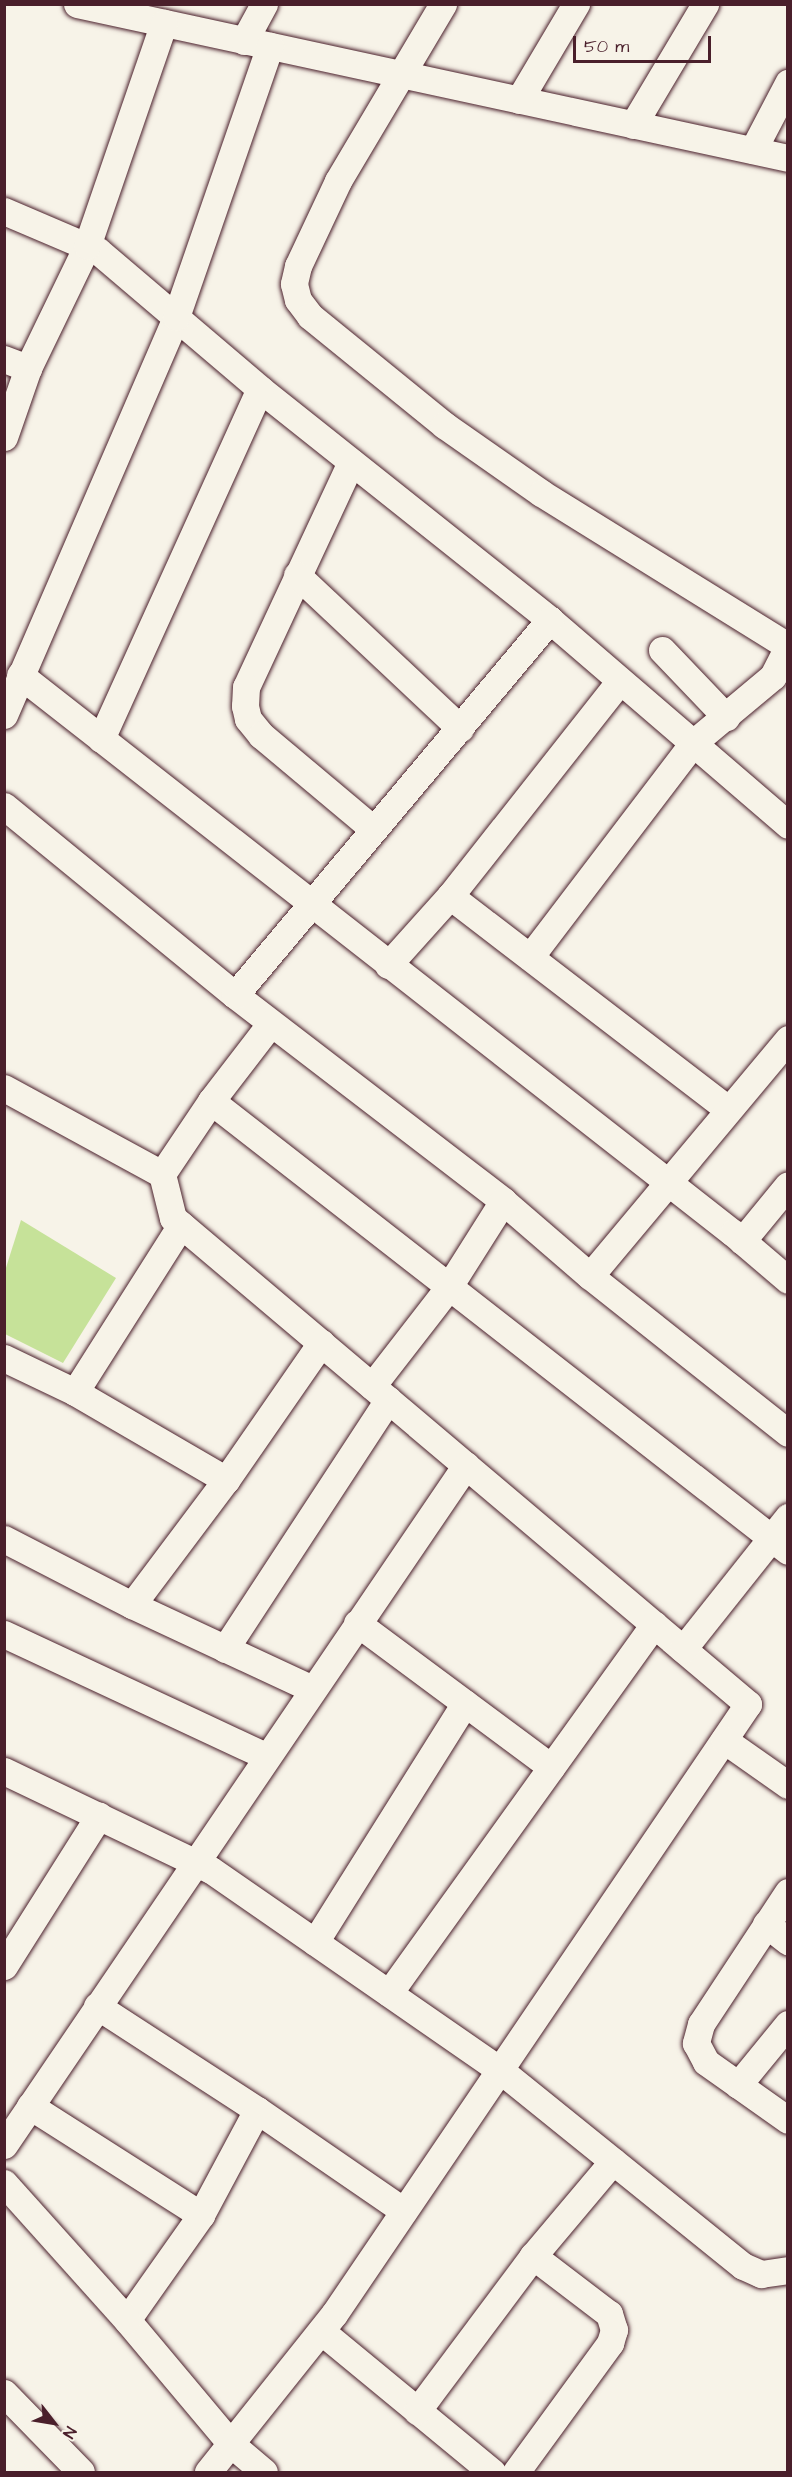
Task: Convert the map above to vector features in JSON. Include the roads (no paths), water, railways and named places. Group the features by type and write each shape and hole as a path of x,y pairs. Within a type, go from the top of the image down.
{"street":[{"path":"244,40 264,4"},
{"path":"442,4 338,181 297,266 294,284 298,300 310,316 444,425 541,493 787,646 773,676 693,743 530,957"},
{"path":"519,100 576,4"},
{"path":"633,124 705,4"},
{"path":"77,5 788,158"},
{"path":"4,437 16,363 87,246 164,23"},
{"path":"4,715 176,317 270,46"},
{"path":"753,150 788,83"},
{"path":"4,211 98,251 260,389 550,620 788,825"},
{"path":"101,739 260,389"},
{"path":"351,462 246,687 248,719 261,735 373,829"},
{"path":"297,575 460,728"},
{"path":"235,995 309,903 550,620"},
{"path":"662,650 726,717"},
{"path":"20,675 742,1241 788,1280"},
{"path":"388,965 450,896 620,681"},
{"path":"4,806 235,995 503,1201 590,1276 788,1433"},
{"path":"450,896 728,1109"},
{"path":"162,1174 212,1101 271,1023"},
{"path":"590,1276 788,1039"},
{"path":"4,1088 162,1174 173,1218 748,1704 405,2211 321,2331 208,2472"},
{"path":"212,1101 448,1288 782,1535 683,1649"},
{"path":"742,1241 788,1185"},
{"path":"225,1649 380,1393 503,1201"},
{"path":"75,1392 181,1225"},
{"path":"132,1605 226,1480 321,1343"},
{"path":"4,1358 75,1392 226,1480"},
{"path":"4,2145 266,1756 466,1465"},
{"path":"4,1539 132,1605 312,1689"},
{"path":"357,1623 551,1767"},
{"path":"389,1993 654,1624"},
{"path":"4,1634 266,1756"},
{"path":"315,1942 465,1703"},
{"path":"724,1740 788,1785"},
{"path":"6,1774 194,1862 315,1942 500,2070 743,2266 761,2274 788,2270"},
{"path":"4,1966 99,1816"},
{"path":"788,1892 697,2034 698,2052 706,2062 788,2120"},
{"path":"766,1924 788,1941"},
{"path":"97,2006 257,2110 405,2211"},
{"path":"738,2085 788,2024"},
{"path":"30,2106 201,2215"},
{"path":"127,2320 201,2215 257,2110"},
{"path":"417,2411 533,2256 613,2161"},
{"path":"4,2183 127,2320 231,2444 264,2472"},
{"path":"516,2472 610,2343 614,2330 609,2314 533,2256"},
{"path":"321,2331 492,2472"},
{"path":"4,2393 81,2472"}]}
